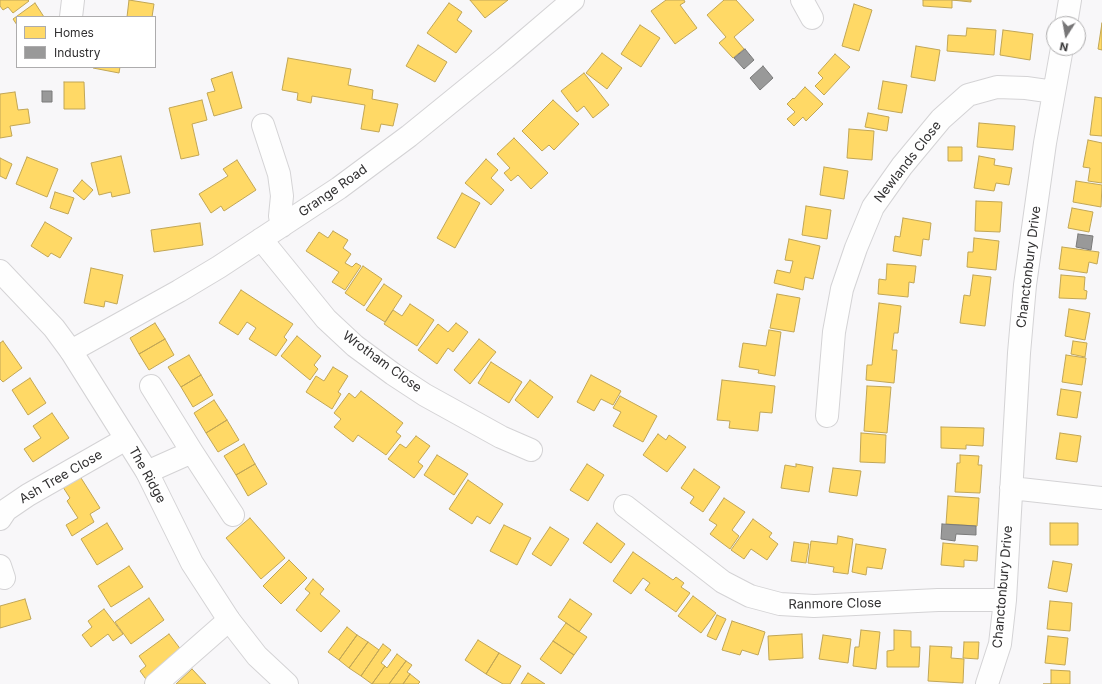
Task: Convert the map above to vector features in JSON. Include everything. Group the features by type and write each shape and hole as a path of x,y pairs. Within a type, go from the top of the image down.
{"street":[{"path":"70,16 73,0"},
{"name":"Grange Road","path":"71,351 179,291 339,188 409,136 505,58 573,0"},
{"path":"1067,16 1070,0"},
{"name":"Chanctonbury Drive","path":"987,684 1000,644 1005,600 1019,353 1025,285 1045,143 1061,56"},
{"name":"Newlands Close","path":"827,416 834,332 842,289 856,248 873,207 902,166 940,119 968,95 997,87 1026,88 1054,92"},
{"path":"262,125 279,174 282,196 280,216 282,226"},
{"name":"Wrotham Close","path":"261,239 326,319 354,346 393,374 425,394 501,437 531,450"},
{"name":"The Ridge","path":"0,271 54,328 71,351 147,472 192,563 229,620 257,656 282,682"},
{"path":"151,386 233,515"},
{"name":"Ash Tree Close","path":"0,519 6,510 28,495 126,439"},
{"path":"147,472 192,452"},
{"path":"1011,488 1102,498"},
{"name":"Ranmore Close","path":"625,506 723,582 750,596 780,604 814,606 938,600 1005,600"},
{"path":"156,684 229,620"}],"building: Homes":[{"path":"0,0 29,1 13,13 8,7 3,10 0,6"},
{"path":"129,0 154,4 152,16 127,16"},
{"path":"470,0 508,0 485,18"},
{"path":"666,0 684,0 685,2 680,5 697,28 675,44 651,11"},
{"path":"724,0 736,0 754,20 734,37 744,49 733,58 719,43 726,37 707,15"},
{"path":"923,0 952,0 952,8 923,6"},
{"path":"952,0 971,0 971,2"},
{"path":"35,3 43,16 17,16"},
{"path":"449,3 462,12 457,20 472,31 456,53 427,33"},
{"path":"854,4 872,10 859,51 842,46"},
{"path":"16,17 16,24 13,19"},
{"path":"1102,23 1102,50 1098,49"},
{"path":"640,25 660,38 641,67 621,54"},
{"path":"967,28 996,30 994,55 947,51 948,35 966,36"},
{"path":"1003,30 1033,34 1030,60 1000,55"},
{"path":"418,45 447,62 435,82 406,66"},
{"path":"916,46 940,50 935,81 911,77"},
{"path":"602,53 622,68 607,89 586,73"},
{"path":"835,54 850,67 824,95 815,86 823,78 818,73"},
{"path":"288,58 351,69 348,85 373,90 372,99 398,104 393,126 381,124 379,132 361,129 365,105 312,96 311,103 297,100 298,93 282,90"},
{"path":"93,68 120,68 119,73"},
{"path":"232,72 242,108 214,116 207,93 215,91 211,79"},
{"path":"584,73 609,105 593,118 584,106 577,112 561,91"},
{"path":"883,81 907,85 902,113 878,109"},
{"path":"64,82 84,82 85,109 64,109"},
{"path":"805,87 823,104 806,121 803,117 794,126 787,119 795,112 787,104"},
{"path":"15,92 18,110 28,109 30,123 10,126 12,136 0,138 0,94"},
{"path":"1095,97 1102,98 1102,136 1090,135"},
{"path":"202,100 207,120 192,124 199,155 181,159 169,108"},
{"path":"553,100 579,124 554,150 549,145 542,151 522,131"},
{"path":"868,113 889,117 887,131 865,127"},
{"path":"979,123 1015,126 1013,150 977,147"},
{"path":"849,129 874,131 872,160 847,158"},
{"path":"514,138 548,173 531,189 518,175 511,181 504,173 510,168 497,154"},
{"path":"1088,140 1102,143 1102,183 1088,181 1090,168 1083,167"},
{"path":"948,147 962,147 962,161 948,161"},
{"path":"121,156 130,193 112,197 111,192 99,195 91,163"},
{"path":"979,156 995,159 994,165 1012,168 1009,185 996,183 994,191 974,188"},
{"path":"27,157 58,169 47,197 16,184"},
{"path":"0,158 12,164 6,179 0,176"},
{"path":"486,159 498,170 491,178 504,190 491,205 465,183"},
{"path":"237,160 256,190 224,211 221,206 211,213 199,194 228,176 223,169"},
{"path":"824,167 848,171 844,199 820,195"},
{"path":"82,180 93,190 84,200 73,191"},
{"path":"1076,181 1102,185 1101,207 1073,202"},
{"path":"55,192 74,198 68,214 50,208"},
{"path":"462,193 480,203 455,248 437,238"},
{"path":"976,201 1002,202 1000,232 975,231"},
{"path":"806,206 831,210 827,239 802,235"},
{"path":"1072,208 1093,212 1089,232 1068,228"},
{"path":"903,218 931,223 929,240 923,239 921,256 893,251 895,236 900,237"},
{"path":"45,222 72,238 60,258 51,253 48,257 31,246"},
{"path":"200,223 203,245 154,252 151,230"},
{"path":"333,231 348,240 343,248 351,254 345,263 352,267 356,263 361,266 345,290 332,282 339,272 306,251 319,232 328,238"},
{"path":"974,238 999,241 996,270 967,267 968,252 973,252"},
{"path":"789,239 820,246 813,279 805,277 803,290 774,283 777,270 790,273 793,261 785,260"},
{"path":"1062,247 1099,252 1097,264 1089,262 1087,273 1059,269"},
{"path":"887,264 916,266 914,283 909,282 908,297 878,294 879,279 886,280"},
{"path":"363,266 382,279 364,306 345,293"},
{"path":"91,268 123,275 117,304 105,301 104,307 84,303"},
{"path":"973,275 991,277 985,326 960,323 964,295 970,296"},
{"path":"1061,275 1085,277 1084,290 1087,291 1086,299 1059,298"},
{"path":"384,284 402,296 385,322 366,310"},
{"path":"241,290 293,324 284,337 287,340 276,356 249,339 256,328 247,322 238,335 219,323"},
{"path":"777,294 800,298 794,332 770,328"},
{"path":"879,303 901,306 898,333 894,333 892,350 897,350 894,383 866,380 867,365 872,365"},
{"path":"410,304 434,320 417,346 384,324 393,310 402,316"},
{"path":"1069,309 1090,313 1085,340 1065,336"},
{"path":"155,323 165,339 139,354 130,338"},
{"path":"456,323 468,332 453,352 448,348 437,364 418,350 438,324 448,332"},
{"path":"769,330 781,332 775,376 758,373 759,370 739,367 743,343 766,346"},
{"path":"297,336 321,356 314,365 318,369 310,380 281,356"},
{"path":"165,339 174,355 149,370 139,354"},
{"path":"479,339 496,352 470,384 454,370"},
{"path":"3,341 22,368 3,382 0,379 0,343"},
{"path":"1073,341 1087,343 1085,357 1071,354"},
{"path":"189,355 201,375 181,387 168,367"},
{"path":"1066,355 1086,358 1082,385 1062,382"},
{"path":"491,362 522,382 509,403 478,383"},
{"path":"333,367 348,376 338,392 341,394 332,409 306,392 316,376 324,381"},
{"path":"201,375 213,395 193,407 181,387"},
{"path":"591,375 621,391 613,405 601,399 594,411 577,402"},
{"path":"30,378 46,403 28,415 12,390"},
{"path":"530,380 553,397 538,418 515,400"},
{"path":"722,380 775,386 772,413 760,412 758,431 729,428 730,421 717,420"},
{"path":"867,386 891,387 887,433 864,431"},
{"path":"1061,389 1081,392 1077,418 1057,415"},
{"path":"361,391 403,423 396,432 401,436 386,455 358,435 353,442 334,427 341,419 334,413 349,393 355,398"},
{"path":"620,396 657,416 643,442 613,426 621,412 613,408"},
{"path":"214,400 227,420 206,433 194,413"},
{"path":"52,413 69,438 33,462 24,449 41,438 33,426"},
{"path":"227,420 239,440 218,452 206,433"},
{"path":"941,427 984,428 983,446 966,445 966,449 941,448"},
{"path":"861,433 886,435 885,463 860,462"},
{"path":"1060,433 1081,436 1077,462 1056,459"},
{"path":"658,434 666,440 669,435 686,447 667,472 643,455"},
{"path":"416,436 430,446 418,462 423,466 414,478 388,459 400,444 406,448"},
{"path":"244,444 255,464 236,475 224,456"},
{"path":"437,455 468,474 454,495 424,475"},
{"path":"960,455 979,456 978,465 982,465 980,493 955,492 957,463 960,463"},
{"path":"255,464 267,484 248,496 236,475"},
{"path":"587,464 604,475 588,501 570,490"},
{"path":"796,464 813,467 809,492 781,488 785,465 796,467"},
{"path":"833,468 861,471 857,496 829,492"},
{"path":"694,469 720,487 703,512 690,503 694,497 681,488"},
{"path":"76,470 100,508 90,514 94,522 72,536 66,525 78,518 67,501 70,498 59,481"},
{"path":"468,480 503,504 490,524 477,516 472,524 449,509"},
{"path":"948,496 979,498 977,526 946,524"},
{"path":"724,498 745,512 732,530 739,536 730,549 710,534 717,525 709,520"},
{"path":"250,518 285,558 261,579 226,538"},
{"path":"753,519 772,533 769,537 778,544 767,560 751,549 744,559 731,550"},
{"path":"107,523 123,549 97,565 81,539"},
{"path":"597,523 625,544 611,563 583,543"},
{"path":"1050,523 1078,523 1078,545 1050,545"},
{"path":"504,525 531,538 517,565 490,551"},
{"path":"550,527 569,539 551,566 532,554"},
{"path":"838,536 853,539 848,574 833,572 834,567 808,563 811,541 837,544"},
{"path":"794,542 809,544 806,563 791,561"},
{"path":"943,543 978,546 977,561 964,560 964,567 941,565"},
{"path":"856,544 886,549 882,569 867,567 866,575 852,572"},
{"path":"633,552 673,580 676,577 684,583 681,587 690,593 676,612 645,590 650,583 643,578 631,594 613,581"},
{"path":"289,560 307,578 281,604 263,586"},
{"path":"1053,561 1072,564 1067,592 1048,588"},
{"path":"129,566 143,587 111,607 98,586"},
{"path":"313,579 324,589 320,594 340,611 321,632 296,610 310,593 305,589"},
{"path":"693,596 716,613 701,633 678,616"},
{"path":"149,598 164,620 131,644 115,622"},
{"path":"25,599 31,619 0,628 0,606"},
{"path":"570,599 592,614 579,632 558,617"},
{"path":"1050,601 1072,603 1070,631 1047,629"},
{"path":"104,609 123,634 113,641 108,634 91,647 82,635 92,627 88,621"},
{"path":"717,615 726,619 716,640 707,636"},
{"path":"732,621 765,632 758,655 742,650 740,655 722,650"},
{"path":"566,623 587,637 574,655 553,641"},
{"path":"347,627 357,635 339,660 328,652"},
{"path":"861,630 880,632 876,669 853,666 855,647 859,647"},
{"path":"894,630 911,631 911,647 920,647 919,667 887,667 887,651 894,650"},
{"path":"169,634 185,655 148,682 140,671 146,666 139,656"},
{"path":"802,634 803,658 769,660 768,636"},
{"path":"357,635 368,642 349,668 339,660"},
{"path":"823,635 851,639 848,663 819,659"},
{"path":"1048,636 1068,638 1065,665 1045,663"},
{"path":"478,640 499,653 486,674 465,660"},
{"path":"553,641 574,655 561,674 540,659"},
{"path":"368,642 379,650 361,676 349,668"},
{"path":"964,642 979,642 978,659 963,658"},
{"path":"383,644 391,650 381,663 385,666 372,684 361,676"},
{"path":"930,646 952,647 951,658 964,659 963,683 928,681"},
{"path":"499,653 521,666 510,684 503,684 486,674"},
{"path":"397,654 406,661 389,684 372,684 385,666 387,668"},
{"path":"406,661 412,665 407,672 410,674 403,684 389,684"},
{"path":"192,669 206,684 176,684"},
{"path":"1051,670 1070,671 1070,684 1051,684"},
{"path":"528,673 545,684 521,684"},
{"path":"410,674 420,682 418,684 403,684"}],"building: Industry":[{"path":"745,49 754,60 744,69 734,58"},
{"path":"763,66 773,78 760,90 750,78"},
{"path":"42,91 52,91 52,102 42,102"},
{"path":"1078,234 1093,236 1091,250 1076,247"},
{"path":"942,524 976,526 976,535 956,534 955,541 941,539"}]}
